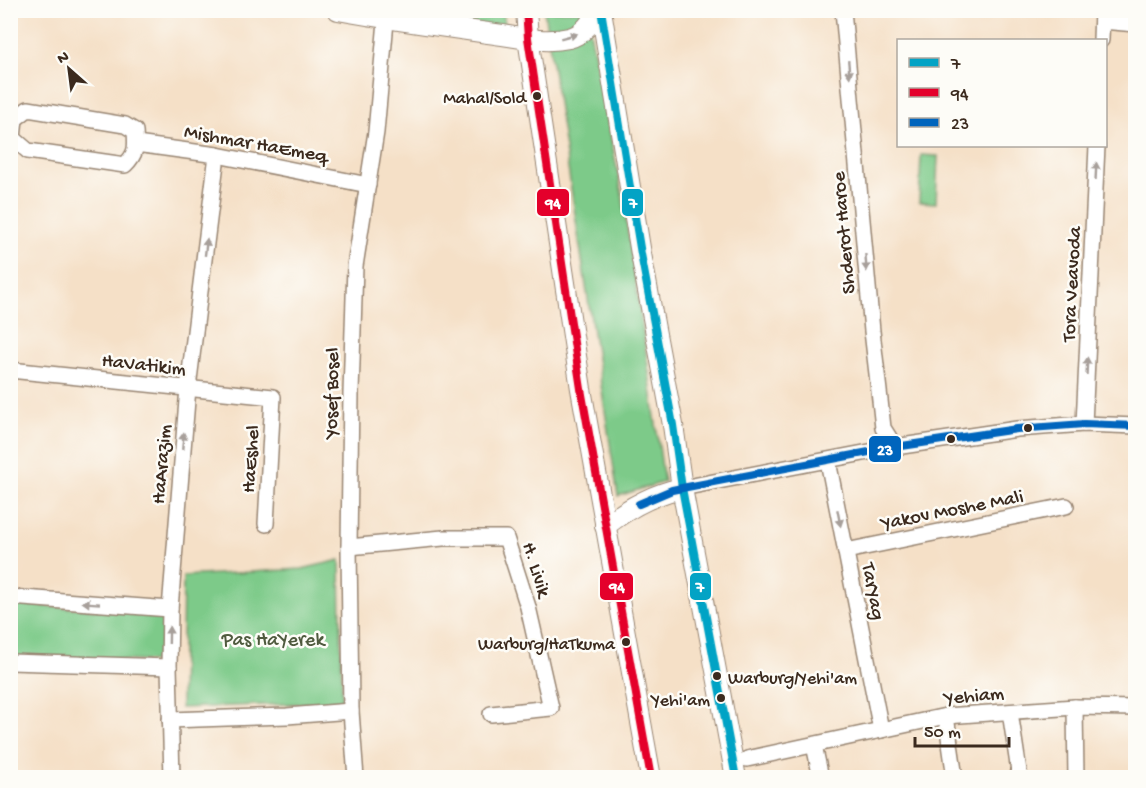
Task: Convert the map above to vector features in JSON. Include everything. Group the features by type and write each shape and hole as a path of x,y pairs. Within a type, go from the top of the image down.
{"main road":[{"path":"338,10 387,15 543,41 572,38 583,31 600,10"},
{"path":"526,10 528,38 581,389 651,777"},
{"path":"600,10 641,254 673,425 686,513 736,777"},
{"path":"491,33 521,54 534,75"},
{"path":"605,526 641,502 682,488"}],"street":[{"name":"Shderot Haroe","path":"843,10 883,428 895,447"},
{"name":"Yosef Bosel","path":"356,777 351,711 349,547 355,266 376,132 387,15"},
{"path":"1101,39 1102,16 1136,24"},
{"path":"28,109 125,125 135,132 136,144 133,157 125,165 28,151 13,138 13,119 28,109"},
{"name":"Mishmar HaEmeq","path":"136,144 217,155 368,185"},
{"name":"Tora Veavoda","path":"1084,424 1097,147"},
{"name":"HaArazim","path":"172,777 170,609 188,388 217,155"},
{"name":"HaVatikim","path":"10,370 273,397"},
{"name":"HaEshel","path":"266,524 273,397"},
{"path":"682,488 895,447 1017,429 1084,424 1136,426"},
{"name":"TarYag","path":"828,461 881,730"},
{"path":"686,513 695,493 710,483"},
{"name":"Yakov Moshe Mali","path":"846,550 1066,506"},
{"name":"H. Livik","path":"349,547 443,538 506,538 528,607 550,708 491,714"},
{"path":"10,597 170,609"},
{"path":"10,662 169,667"},
{"path":"1075,707 1076,777"},
{"name":"Yehiam","path":"747,759 946,716 1075,707 1136,708"},
{"path":"170,720 287,716 351,711"},
{"path":"1010,712 1020,777"},
{"path":"946,716 955,777"},
{"path":"814,744 820,777"}],"green space":[{"path":"391,10 503,11 506,31"},
{"path":"544,11 586,11 622,194 664,482 618,496"},
{"path":"921,155 938,156 936,203 919,202"},
{"name":"Pas HaYerek","path":"340,560 342,702 181,708 183,576 302,569"},
{"path":"11,604 165,614 163,662 11,656"}],"transit line":[{"name":"94","path":"526,10 528,38 581,389 651,778"},
{"name":"7","path":"601,10 682,488 736,778"},
{"name":"23","path":"639,504 672,490 895,447 1017,429 1084,424 1136,426"}],"place":[{"name":"Mahal/Sold","path":"537,96"},
{"name":"Warburg/HaTkuma","path":"626,642"},
{"name":"Warburg/Yehi'am","path":"717,676"},
{"name":"Yehi'am","path":"721,698"}]}
